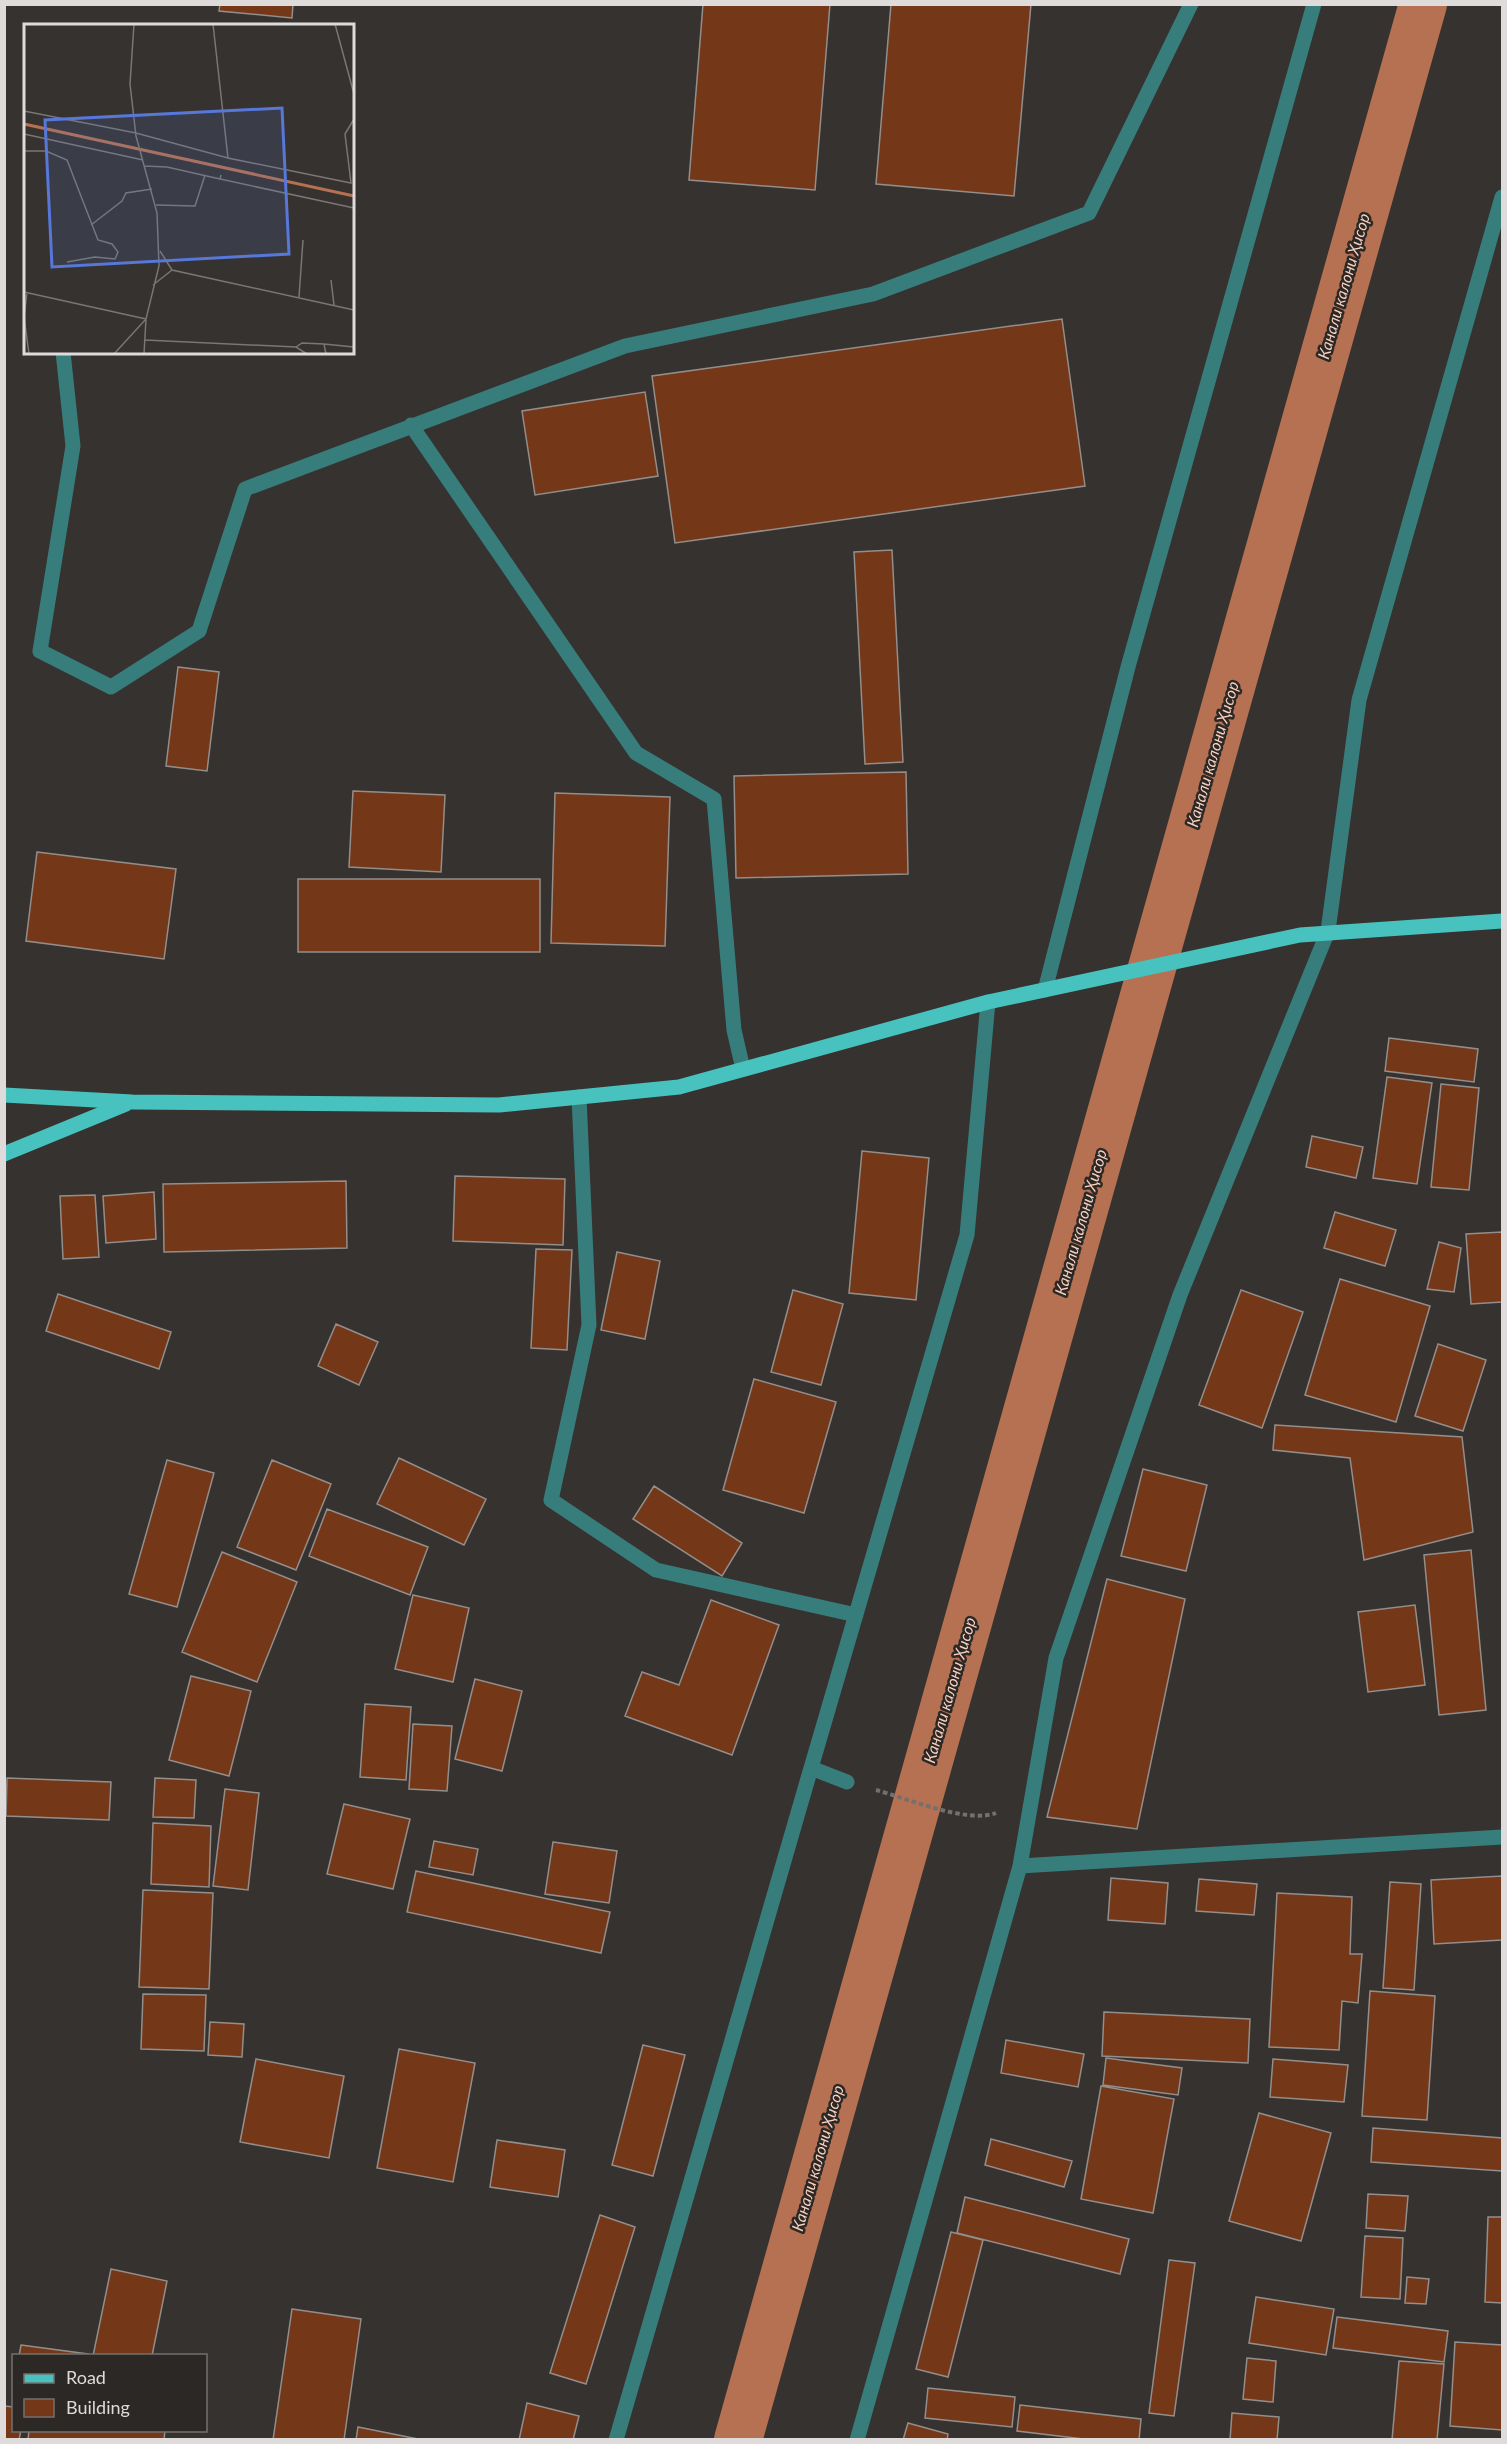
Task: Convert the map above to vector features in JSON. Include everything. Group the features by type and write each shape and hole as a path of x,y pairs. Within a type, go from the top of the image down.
{"main road":[{"path":"4,1095 132,1102 499,1105 679,1087 988,1002 1300,935 1328,931 1503,921"},
{"path":"4,1154 132,1102"}],"street":[{"path":"63,354 73,446 40,651 111,687 199,631 245,489 625,346 873,294 1089,213 1191,4"},
{"path":"1049,989 1131,655 1314,4"},
{"path":"857,2439 1020,1866 1056,1658 1180,1295 1328,931 1359,700 1503,197"},
{"path":"411,425 636,753 714,799 734,1030 743,1069"},
{"path":"616,2439 967,1236 988,1002"},
{"path":"579,1097 589,1325 551,1500 656,1570 856,1615"},
{"path":"810,1768 847,1782"},
{"path":"1020,1866 1503,1837"}],"path":[{"path":"847,1782 969,1816"}],"building":[{"path":"220,4 293,4 292,18 219,11"},
{"path":"703,4 830,4 815,190 689,180"},
{"path":"891,4 1031,4 1014,196 876,184"},
{"path":"1062,319 1085,486 675,543 652,376"},
{"path":"645,392 658,476 535,495 522,411"},
{"path":"892,550 903,762 865,764 854,552"},
{"path":"178,667 219,672 207,771 166,766"},
{"path":"906,772 908,874 736,878 734,776"},
{"path":"353,791 445,795 441,872 349,867"},
{"path":"555,793 670,797 665,946 551,943"},
{"path":"37,852 176,869 164,959 26,941"},
{"path":"298,879 540,879 540,952 298,952"},
{"path":"1389,1038 1478,1049 1474,1082 1385,1071"},
{"path":"1387,1077 1432,1083 1417,1184 1373,1178"},
{"path":"1441,1084 1479,1088 1469,1190 1431,1187"},
{"path":"1312,1136 1363,1147 1356,1178 1306,1167"},
{"path":"862,1151 929,1158 916,1300 849,1293"},
{"path":"455,1176 565,1179 563,1245 453,1241"},
{"path":"346,1181 347,1248 164,1252 163,1184"},
{"path":"154,1192 156,1239 106,1243 103,1196"},
{"path":"95,1195 99,1257 63,1259 60,1196"},
{"path":"1335,1212 1396,1230 1385,1266 1324,1248"},
{"path":"1502,1232 1502,1302 1471,1304 1466,1234"},
{"path":"1439,1242 1461,1248 1454,1292 1427,1289"},
{"path":"536,1249 572,1250 567,1350 531,1348"},
{"path":"617,1252 660,1261 645,1339 601,1330"},
{"path":"1340,1279 1430,1306 1396,1422 1305,1395"},
{"path":"793,1290 843,1304 821,1385 771,1372"},
{"path":"1241,1290 1303,1312 1262,1428 1199,1405"},
{"path":"58,1294 171,1332 159,1369 46,1331"},
{"path":"336,1324 378,1342 359,1385 318,1366"},
{"path":"1438,1344 1486,1360 1463,1431 1415,1416"},
{"path":"754,1379 836,1402 804,1513 723,1490"},
{"path":"1275,1425 1462,1437 1473,1532 1364,1560 1350,1458 1273,1450"},
{"path":"399,1458 486,1499 464,1545 377,1504"},
{"path":"167,1460 214,1473 177,1607 129,1594"},
{"path":"272,1460 331,1484 296,1570 237,1547"},
{"path":"1143,1469 1207,1485 1186,1571 1121,1556"},
{"path":"654,1486 742,1543 722,1576 633,1519"},
{"path":"327,1509 428,1547 410,1595 309,1556"},
{"path":"1471,1550 1486,1710 1439,1715 1424,1555"},
{"path":"222,1552 297,1582 257,1682 182,1652"},
{"path":"1107,1579 1185,1599 1137,1829 1047,1817"},
{"path":"413,1595 469,1608 453,1682 395,1669"},
{"path":"711,1600 779,1625 732,1755 625,1716 642,1672 679,1685"},
{"path":"1415,1605 1425,1685 1368,1692 1358,1612"},
{"path":"191,1676 251,1691 229,1776 169,1760"},
{"path":"475,1679 522,1691 502,1771 455,1759"},
{"path":"365,1704 411,1707 406,1780 360,1777"},
{"path":"413,1724 452,1726 447,1791 409,1789"},
{"path":"7,1778 111,1782 109,1820 6,1816"},
{"path":"155,1778 196,1780 194,1818 153,1817"},
{"path":"225,1789 259,1793 248,1890 213,1886"},
{"path":"344,1804 410,1819 393,1889 327,1874"},
{"path":"153,1823 211,1826 209,1887 151,1884"},
{"path":"434,1841 478,1849 473,1875 429,1867"},
{"path":"553,1842 617,1851 609,1903 545,1894"},
{"path":"416,1871 610,1912 601,1953 407,1912"},
{"path":"1502,1876 1502,1940 1434,1944 1431,1880"},
{"path":"1111,1878 1168,1883 1165,1924 1108,1920"},
{"path":"1199,1879 1257,1884 1254,1915 1196,1911"},
{"path":"1390,1882 1421,1884 1414,1990 1383,1988"},
{"path":"143,1890 213,1893 209,1989 139,1987"},
{"path":"1277,1893 1352,1897 1350,1954 1362,1954 1358,2003 1342,2001 1339,2050 1269,2047"},
{"path":"1370,1991 1435,1996 1427,2120 1362,2116"},
{"path":"143,1994 206,1995 204,2051 141,2049"},
{"path":"1104,2012 1250,2019 1248,2063 1102,2056"},
{"path":"210,2022 244,2024 242,2057 208,2055"},
{"path":"1006,2040 1084,2054 1078,2087 1001,2073"},
{"path":"643,2045 685,2055 653,2176 612,2165"},
{"path":"399,2049 475,2063 453,2182 377,2168"},
{"path":"1106,2058 1182,2068 1178,2095 1103,2085"},
{"path":"256,2059 344,2076 329,2158 240,2142"},
{"path":"1273,2059 1348,2065 1344,2102 1270,2097"},
{"path":"1101,2086 1174,2099 1153,2213 1081,2199"},
{"path":"1259,2113 1331,2133 1301,2241 1229,2221"},
{"path":"1373,2128 1502,2138 1502,2171 1371,2162"},
{"path":"991,2139 1072,2161 1064,2187 985,2165"},
{"path":"497,2140 565,2150 558,2197 490,2187"},
{"path":"1368,2194 1408,2196 1405,2231 1366,2228"},
{"path":"965,2197 1129,2239 1120,2274 957,2233"},
{"path":"600,2215 635,2227 586,2384 550,2373"},
{"path":"1488,2217 1502,2217 1502,2303 1485,2302"},
{"path":"951,2232 983,2240 948,2377 916,2369"},
{"path":"1365,2236 1403,2238 1400,2299 1361,2297"},
{"path":"1169,2260 1195,2263 1174,2416 1149,2413"},
{"path":"111,2269 167,2281 152,2354 93,2354"},
{"path":"1407,2277 1429,2279 1426,2304 1405,2303"},
{"path":"1256,2297 1334,2309 1326,2355 1249,2343"},
{"path":"292,2309 361,2319 344,2440 273,2440"},
{"path":"1337,2317 1448,2331 1444,2362 1333,2348"},
{"path":"1455,2342 1502,2345 1502,2430 1450,2426"},
{"path":"21,2345 88,2354 19,2354"},
{"path":"1247,2358 1276,2361 1273,2402 1243,2399"},
{"path":"1399,2361 1444,2364 1437,2440 1392,2440"},
{"path":"928,2388 1015,2397 1012,2427 925,2418"},
{"path":"527,2403 579,2416 573,2440 519,2440"},
{"path":"1020,2405 1141,2419 1139,2440 1092,2440 1017,2431"},
{"path":"4,2406 12,2407 12,2432 21,2432 19,2440 4,2440"},
{"path":"1232,2413 1279,2417 1277,2440 1230,2440"},
{"path":"908,2423 948,2434 947,2440 903,2440"},
{"path":"358,2427 423,2440 356,2440"},
{"path":"29,2432 165,2432 164,2440 28,2440"}],"waterway":[{"name":"Канали калони Ҳисор","path":"738,2440 1423,4"}]}
